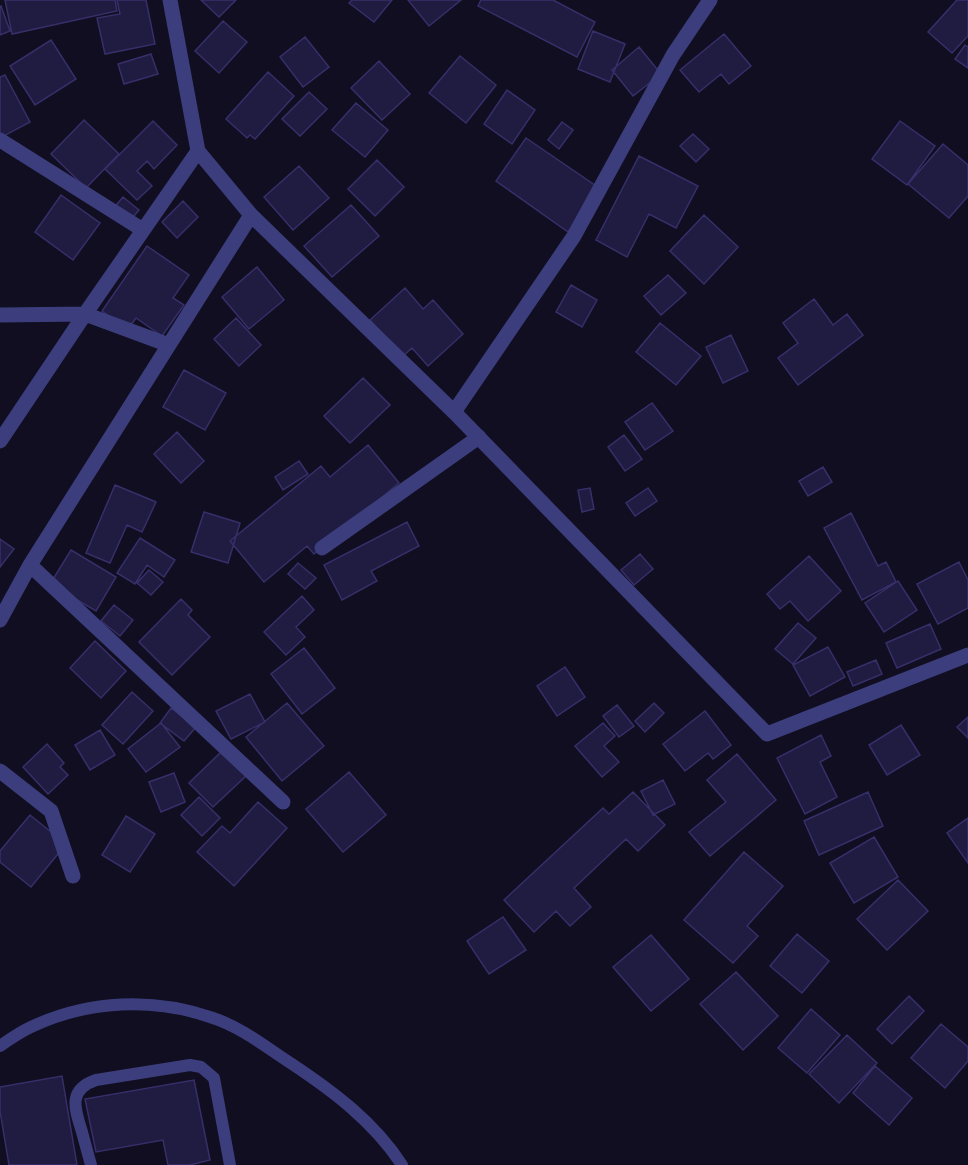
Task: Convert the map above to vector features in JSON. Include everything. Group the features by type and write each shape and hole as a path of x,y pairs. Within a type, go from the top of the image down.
{"street":[{"path":"170,0 198,151 251,215 454,412 767,734 968,655"},
{"path":"454,412 574,236 673,55 710,0"},
{"path":"0,140 143,230"},
{"path":"0,441 198,151"},
{"path":"0,620 30,565 251,215"},
{"path":"0,315 85,315 169,345"},
{"path":"322,548 478,437"},
{"path":"30,565 283,802"},
{"path":"0,771 51,811 73,876"}],"lane":[{"path":"0,1046 30,1027 65,1013 102,1005 150,1005 178,1008 215,1018 256,1041 344,1101 371,1127 402,1165"},
{"path":"91,1165 75,1106 79,1090 87,1083 96,1080 190,1065 201,1067 214,1078 230,1165"}],"building":[{"path":"5,0 115,0 117,11 12,34"},
{"path":"117,0 146,0 155,44 105,54 97,18 120,14"},
{"path":"201,0 236,0 219,17"},
{"path":"352,0 392,0 374,22 349,3"},
{"path":"408,0 461,0 429,26"},
{"path":"481,0 553,0 595,22 577,57 478,6"},
{"path":"957,0 968,0 968,36 952,53 928,32"},
{"path":"0,7 10,31 0,35"},
{"path":"223,21 247,42 219,73 195,51"},
{"path":"593,31 625,44 610,82 578,69"},
{"path":"724,34 751,66 729,84 721,74 699,92 680,70"},
{"path":"305,37 329,67 303,87 280,57"},
{"path":"51,40 76,79 35,105 10,66"},
{"path":"965,45 968,47 968,68 955,59"},
{"path":"639,47 661,74 633,96 612,70"},
{"path":"151,54 158,74 124,84 118,64"},
{"path":"460,56 496,85 466,123 429,93"},
{"path":"379,61 410,94 382,120 351,88"},
{"path":"268,72 294,96 255,139 250,135 247,138 226,119"},
{"path":"5,75 30,122 0,138 0,77"},
{"path":"507,90 535,110 512,144 484,124"},
{"path":"309,92 327,109 300,136 282,119"},
{"path":"356,103 388,130 365,157 332,130"},
{"path":"84,120 119,154 86,188 51,154"},
{"path":"153,121 177,145 154,169 147,161 137,171 152,186 137,200 105,169"},
{"path":"900,121 935,146 907,185 872,159"},
{"path":"562,122 573,130 559,149 548,140"},
{"path":"693,134 709,149 696,162 680,146"},
{"path":"526,138 599,188 568,232 496,181"},
{"path":"943,144 968,165 968,196 949,218 908,184"},
{"path":"639,156 698,186 676,228 649,214 627,257 596,240"},
{"path":"377,160 404,187 375,216 348,189"},
{"path":"299,166 329,198 293,230 264,197"},
{"path":"61,195 100,223 73,260 35,232"},
{"path":"123,197 139,210 128,223 112,210"},
{"path":"183,201 198,217 177,238 162,222"},
{"path":"351,205 379,236 332,277 304,246"},
{"path":"704,215 738,247 704,284 670,251"},
{"path":"147,246 189,275 173,298 184,305 162,336 136,318 128,329 102,311"},
{"path":"257,267 284,300 249,329 222,297"},
{"path":"668,275 686,293 661,315 644,296"},
{"path":"571,285 597,300 582,327 556,312"},
{"path":"405,288 423,309 433,300 463,334 428,366 412,348 403,356 370,320"},
{"path":"814,299 833,325 847,314 863,335 798,385 778,358 798,343 783,323"},
{"path":"236,318 261,345 239,366 214,339"},
{"path":"660,323 701,356 676,385 636,352"},
{"path":"731,335 748,371 723,383 706,347"},
{"path":"184,370 226,393 205,430 163,407"},
{"path":"363,378 390,405 350,443 324,416"},
{"path":"652,403 673,431 645,450 625,422"},
{"path":"177,432 204,461 181,483 154,454"},
{"path":"624,435 642,459 625,471 608,447"},
{"path":"368,445 399,483 314,554 307,546 264,582 230,541 321,466 330,477"},
{"path":"299,461 308,474 283,490 275,477"},
{"path":"823,467 832,482 808,496 799,481"},
{"path":"115,485 156,502 142,532 127,525 110,563 86,553"},
{"path":"590,488 594,509 582,512 578,490"},
{"path":"648,488 657,501 635,516 626,503"},
{"path":"204,512 240,523 228,563 191,552"},
{"path":"851,513 878,566 886,562 896,582 862,600 824,528"},
{"path":"407,522 419,546 371,571 377,581 342,600 324,565"},
{"path":"140,538 175,560 164,577 147,565 135,584 117,573"},
{"path":"0,539 14,549 0,567"},
{"path":"71,550 116,577 96,611 50,584"},
{"path":"640,554 653,569 634,585 621,570"},
{"path":"809,556 841,591 808,621 790,601 780,609 767,594"},
{"path":"959,562 968,580 968,608 938,624 917,584"},
{"path":"298,563 316,578 305,589 288,574"},
{"path":"149,570 163,582 151,595 137,583"},
{"path":"898,581 917,610 884,632 865,603"},
{"path":"302,596 314,610 296,627 305,637 286,655 264,632"},
{"path":"181,599 192,610 188,615 210,637 172,675 139,642"},
{"path":"114,605 133,620 120,636 101,621"},
{"path":"798,623 816,638 793,664 775,649"},
{"path":"930,624 941,649 897,668 886,643"},
{"path":"95,641 126,671 101,698 70,668"},
{"path":"828,647 845,677 810,696 793,665"},
{"path":"304,648 335,688 302,714 271,674"},
{"path":"876,660 882,674 853,686 847,672"},
{"path":"565,667 585,697 557,716 537,686"},
{"path":"132,692 153,711 123,744 102,725"},
{"path":"250,694 265,722 231,739 216,711"},
{"path":"287,703 324,746 282,781 246,737"},
{"path":"654,703 664,713 645,732 635,721"},
{"path":"617,705 634,726 619,737 603,716"},
{"path":"171,708 196,727 184,741 160,723"},
{"path":"705,711 731,745 713,759 708,753 685,771 663,744"},
{"path":"968,717 968,738 957,727"},
{"path":"161,723 180,747 146,772 128,749"},
{"path":"603,723 615,736 604,746 619,762 602,777 575,746"},
{"path":"901,725 920,755 887,775 869,745"},
{"path":"100,730 115,755 90,770 75,745"},
{"path":"821,735 831,756 820,762 837,797 805,814 777,758"},
{"path":"47,744 64,763 60,767 68,775 48,794 23,767"},
{"path":"222,751 246,776 213,807 189,783"},
{"path":"737,754 776,800 710,856 689,832 726,802 707,780"},
{"path":"349,772 386,815 343,852 306,809"},
{"path":"174,773 185,802 161,812 149,782"},
{"path":"663,780 675,804 653,815 641,791"},
{"path":"633,792 665,825 638,851 626,839 574,888 591,907 570,926 556,911 534,932 504,900 603,808 609,814"},
{"path":"868,792 883,826 819,855 804,821"},
{"path":"199,797 220,818 202,836 181,815"},
{"path":"258,802 287,828 234,886 197,852 222,826 230,833"},
{"path":"30,815 66,844 31,887 0,862 0,851"},
{"path":"126,816 155,834 130,872 102,855"},
{"path":"968,818 968,863 947,833"},
{"path":"874,837 898,877 854,903 830,863"},
{"path":"744,852 783,886 747,926 758,936 733,963 684,920"},
{"path":"898,880 928,911 887,950 857,919"},
{"path":"503,917 526,950 489,974 467,941"},
{"path":"797,934 829,961 802,993 770,966"},
{"path":"651,935 689,979 651,1011 613,967"},
{"path":"736,972 778,1016 743,1050 700,1004"},
{"path":"909,996 924,1011 892,1044 877,1029"},
{"path":"811,1009 840,1035 807,1073 778,1048"},
{"path":"941,1024 968,1047 968,1061 945,1088 911,1058"},
{"path":"847,1035 877,1063 839,1103 809,1074"},
{"path":"875,1066 912,1098 889,1125 853,1093"},
{"path":"62,1076 77,1165 9,1165 0,1111 0,1087"},
{"path":"194,1080 210,1160 190,1165 168,1165 163,1140 96,1152 85,1099"}]}
